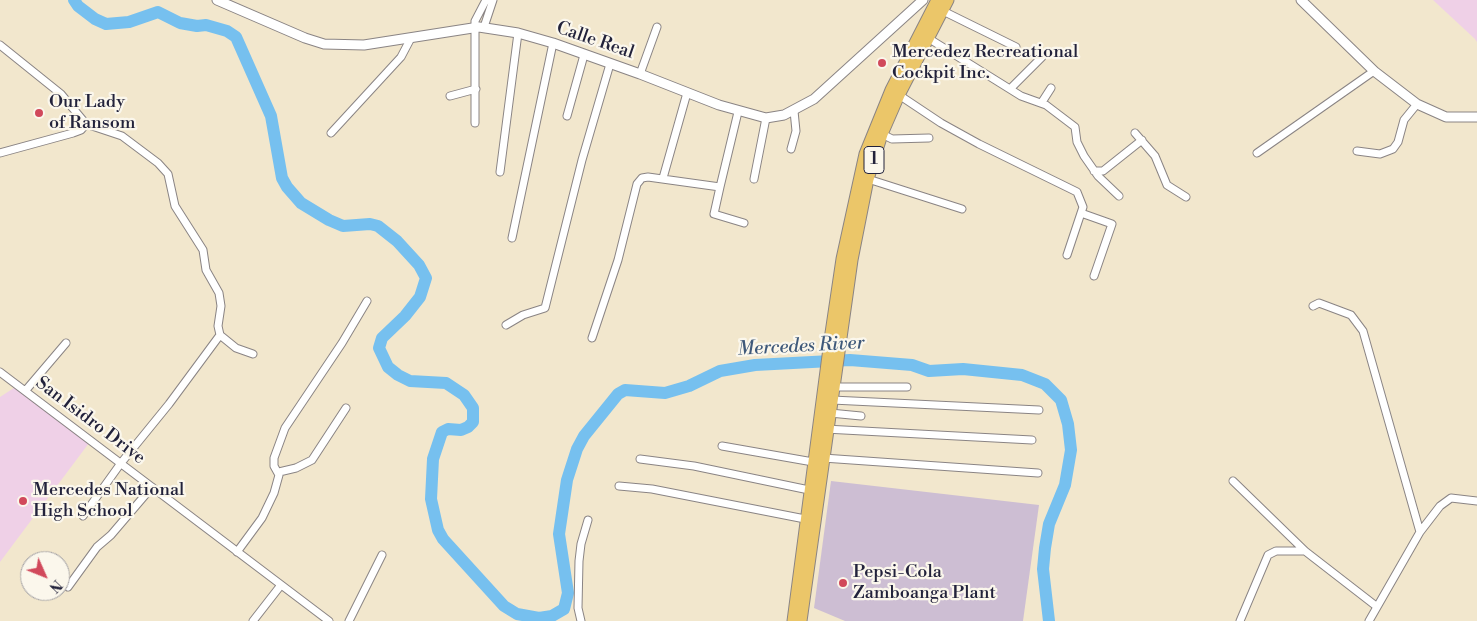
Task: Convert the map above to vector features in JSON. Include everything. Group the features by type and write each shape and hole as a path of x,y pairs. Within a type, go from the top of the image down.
{"highway":[{"name":"1","path":"801,621 818,460 836,333 842,259 864,154 891,90 937,0"},
{"name":"1","path":"836,333 868,179 882,134 899,94 948,0"},
{"name":"1","path":"822,429 830,413 832,400 830,383"},
{"name":"1","path":"792,621 809,490 818,460"}],"street":[{"name":"Calle Real","path":"217,0 305,38 324,44 364,45 484,27 518,34 553,43 738,112 766,118 784,115 806,104 835,81 923,0"},
{"path":"1302,0 1374,71 1417,104 1446,117 1477,116"},
{"path":"484,27 488,2"},
{"path":"475,123 474,28 475,21 488,2"},
{"path":"943,11 1016,48"},
{"path":"640,74 657,27"},
{"path":"500,172 518,34"},
{"path":"331,133 401,57 411,38"},
{"path":"928,38 1010,89 1042,102 1076,127 1079,147 1094,171 1119,196"},
{"path":"512,238 553,43"},
{"path":"0,45 61,94 86,124 122,136 158,163 168,174 175,206 203,250 206,270 219,293 221,306 218,326 220,335 236,348 253,354"},
{"path":"567,116 584,55"},
{"path":"1010,89 1042,57"},
{"path":"506,325 522,315 544,309 547,305 582,160 610,64"},
{"path":"1257,153 1374,71"},
{"path":"1042,102 1051,88"},
{"path":"450,96 476,89"},
{"path":"663,178 687,93"},
{"path":"899,94 941,123 979,144 1077,192 1082,200 1082,213 1067,255"},
{"path":"1358,152 1380,154 1393,149 1398,142 1404,120 1417,104"},
{"path":"791,149 796,131 794,111"},
{"path":"738,112 714,214 744,223"},
{"path":"754,180 766,118"},
{"path":"0,153 73,133 81,130 86,124"},
{"path":"1135,133 1155,156 1167,185 1186,197"},
{"path":"882,134 892,139 929,138"},
{"path":"1094,171 1103,171 1142,140"},
{"path":"592,338 618,260 637,184 642,178 663,178 720,187"},
{"path":"868,179 962,209"},
{"path":"1082,213 1112,224 1094,276"},
{"path":"279,472 273,463 284,428 342,343 367,301"},
{"path":"1313,306 1320,303 1351,315 1363,332 1420,532"},
{"path":"83,516 121,463 220,335"},
{"path":"26,390 66,343"},
{"name":"San Isidro Drive","path":"0,372 329,621"},
{"path":"830,383 907,387"},
{"path":"832,400 1039,410"},
{"path":"279,472 296,468 312,460 346,408"},
{"path":"830,413 861,416"},
{"path":"822,429 1032,440"},
{"path":"722,446 818,460 1038,473"},
{"path":"640,459 694,466 809,490"},
{"path":"237,552 266,512 279,472"},
{"path":"1233,481 1305,551 1376,606"},
{"path":"619,486 652,489 805,519"},
{"path":"70,584 97,547 111,535 152,487"},
{"path":"1369,621 1420,532 1446,500 1458,498 1477,501"},
{"path":"581,621 578,608 581,544 588,520"},
{"path":"1240,621 1268,555 1276,551 1305,551"},
{"path":"349,621 382,556"},
{"path":"253,621 281,585"}],"shaded area":[{"path":"1433,0 1477,0 1477,42 1475,39"},
{"name":"Mercedes National High School","path":"17,386 89,443 0,562 0,397"},
{"path":"831,481 1039,505 1023,621 845,621 814,608"}],"waterway":[{"name":"Mercedes River","path":"74,0 78,6 95,19 106,24 129,22 158,12 180,23 197,26 206,25 227,31 236,37 271,116 282,178 287,187 301,203 329,220 343,226 370,224 378,226 397,241 419,265 426,278 420,297 405,316 382,338 379,348 388,367 398,375 410,381 446,383 464,395 473,408 473,422 468,427 461,430 448,429 442,432 433,459 431,499 438,530 443,539 504,606 517,614 539,618 552,616 564,609 568,593 559,534 567,480 577,449 584,436 618,394 625,390 665,393 689,386 720,371 755,365 850,360 912,365 929,371 963,369 1022,375 1045,384 1061,400 1068,424 1071,450 1065,485 1049,524 1045,548 1043,569 1049,621"}],"place":[{"name":"Mercedez Recreational Cockpit Inc.","path":"882,63"},
{"name":"Our Lady of Ransom","path":"39,113"},
{"name":"Mercedes National High School","path":"23,501"},
{"name":"Pepsi-Cola Zamboanga Plant","path":"843,583"}]}
